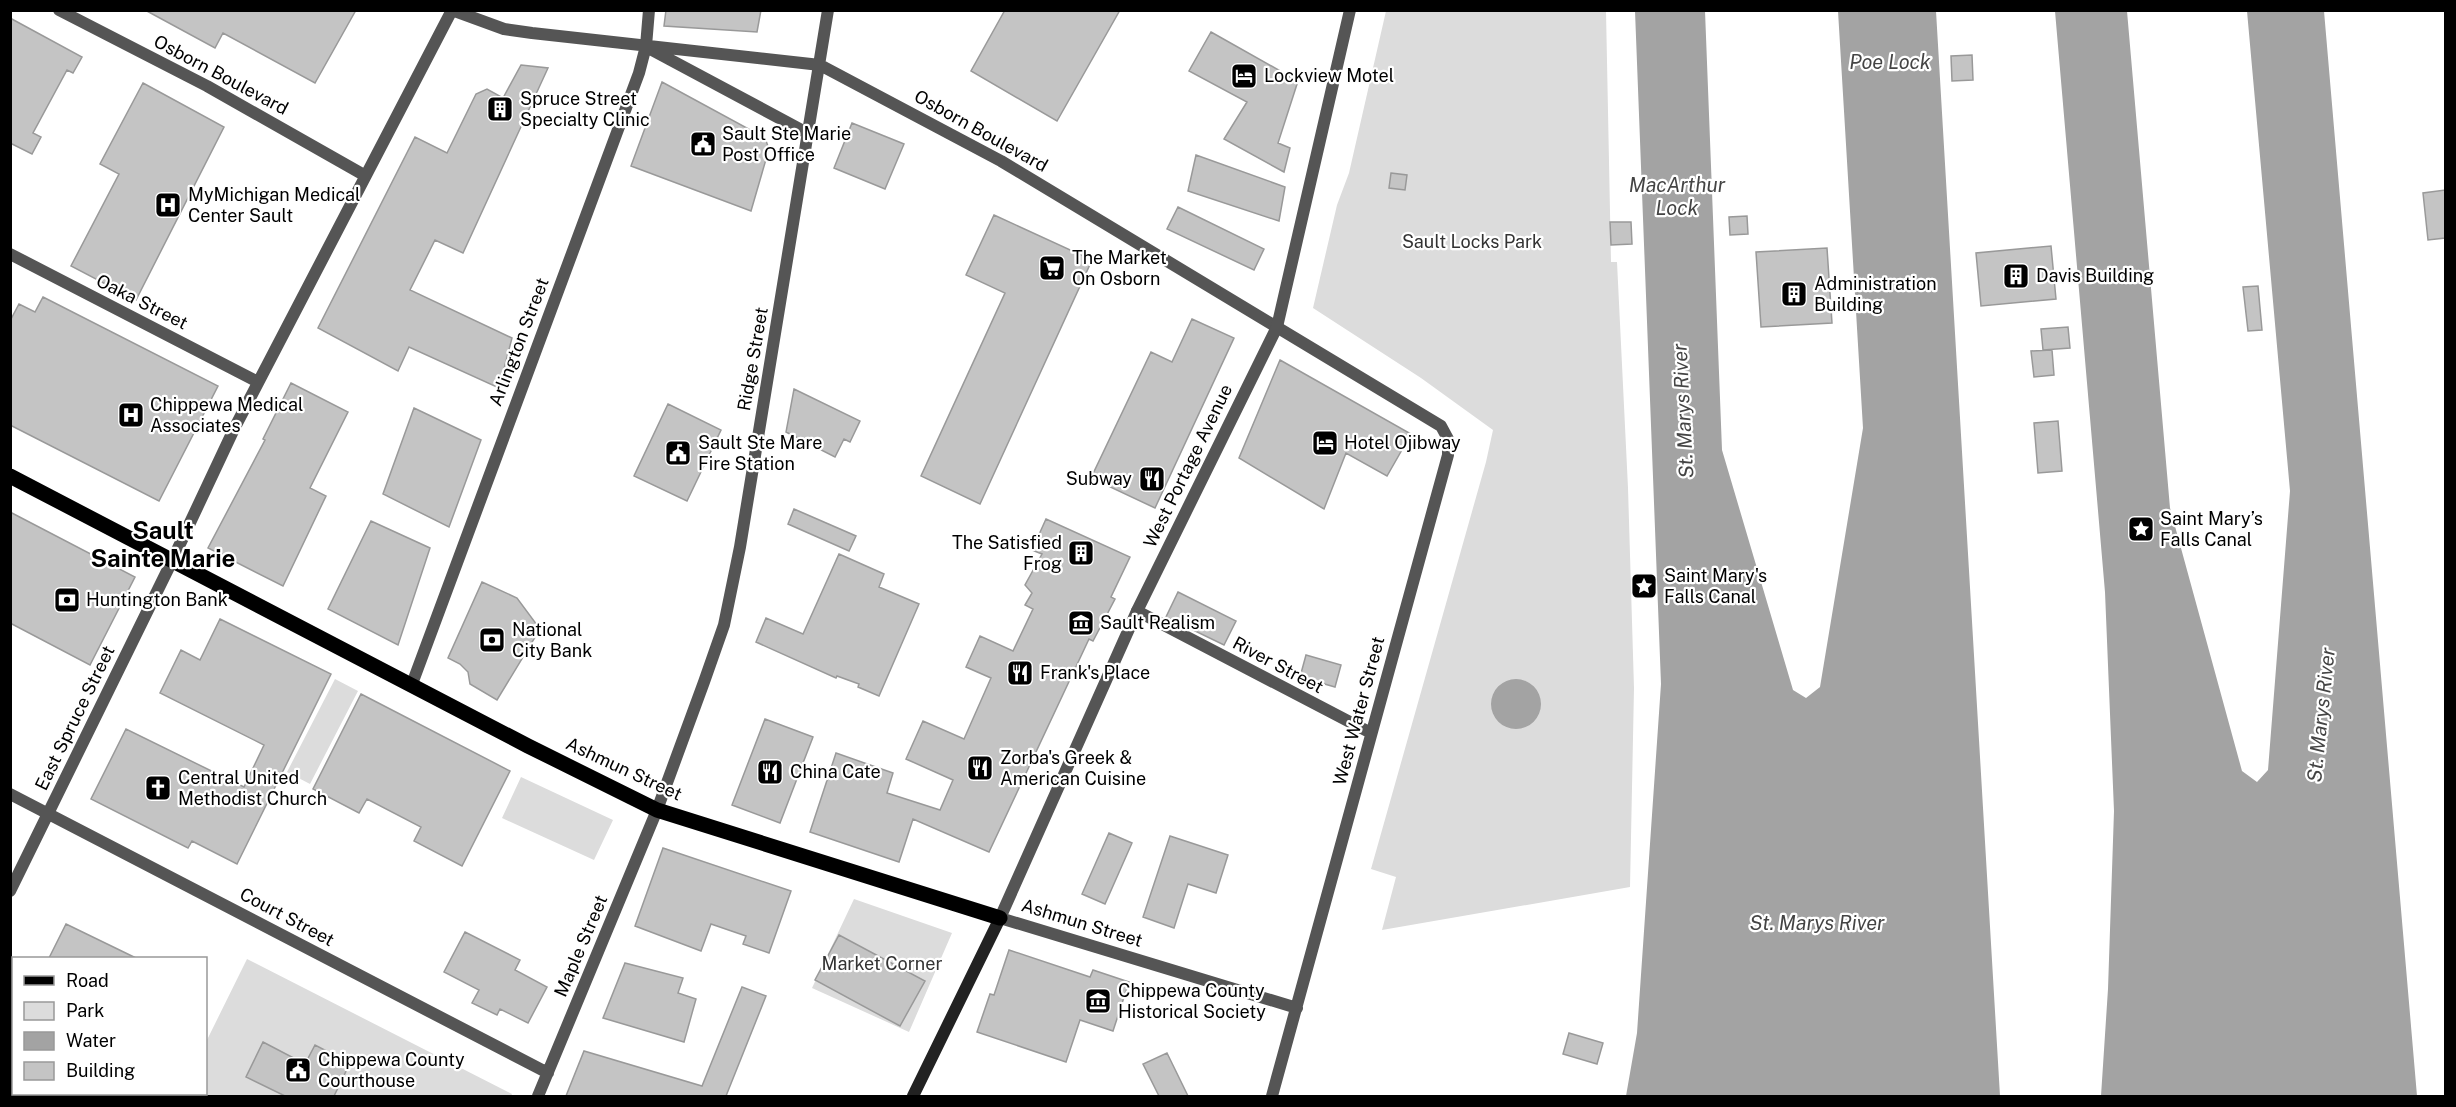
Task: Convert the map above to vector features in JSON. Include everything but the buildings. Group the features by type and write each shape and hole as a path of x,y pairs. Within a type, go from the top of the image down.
{"main road":[{"name":"Ashmun Street","path":"10,476 528,746 657,810 1000,918"},
{"path":"913,1096 1000,918"}],"street":[{"name":"Osborn Boulevard","path":"59,10 207,86 364,176"},
{"name":"Osborn Boulevard","path":"452,10 504,28 820,65 1001,161 1442,426"},
{"name":"East Spruce Street","path":"10,891 258,382 452,10"},
{"name":"Arlington Street","path":"412,684 635,84 646,46 650,10"},
{"name":"Ridge Street","path":"657,810 724,625 740,547 828,10"},
{"name":"West Portage Avenue","path":"1000,918 1137,611 1277,327 1350,10"},
{"path":"646,46 809,134"},
{"name":"Oaka Street","path":"10,254 258,382"},
{"name":"West Water Street","path":"1272,1096 1448,455 1448,439 1442,426"},
{"name":"River Street","path":"1137,611 1371,733"},
{"name":"Court Street","path":"10,794 548,1073"},
{"name":"Maple Street","path":"538,1096 657,810"},
{"name":"Ashmun Street","path":"1000,918 1298,1008"}],"green space":[{"name":"Sault Locks Park","path":"1386,11 1606,11 1611,262 1617,262 1628,488 1634,688 1630,887 1382,930 1396,877 1371,869 1486,462 1493,430 1421,378 1313,308 1337,205 1349,173"},
{"path":"335,679 358,691 310,784 287,772"},
{"path":"521,777 613,820 594,860 502,818"},
{"name":"Market Corner","path":"854,899 952,933 909,1032 812,988"},
{"path":"247,959 512,1094 511,1096 178,1096 207,1095 207,1040"}],"water":[{"name":"St. Marys River","path":"1635,11 1705,11 1722,450 1793,690 1806,698 1820,687 1863,428 1838,11 1936,11 2000,1096 1626,1096 1637,1033 1661,684"},
{"name":"St. Marys River","path":"2055,11 2127,11 2170,508 2242,771 2257,782 2268,770 2290,491 2247,11 2324,11 2417,1096 2101,1096 2108,989 2114,811 2105,592"},
{"path":"1511,679 1521,679 1534,686 1541,699 1541,709 1534,722 1521,729 1511,729 1502,725 1495,718 1491,709 1491,699 1495,690 1502,683"}],"place":[{"name":"Lockview Motel","path":"1244,76"},
{"name":"Spruce Street Specialty Clinic","path":"500,109"},
{"name":"Sault Ste Marie Post Office","path":"703,144"},
{"name":"MyMichigan Medical Center Sault","path":"168,205"},
{"name":"The Market On Osborn","path":"1052,268"},
{"name":"Davis Building","path":"2016,276"},
{"name":"Administration Building","path":"1794,294"},
{"name":"Chippewa Medical Associates","path":"131,415"},
{"name":"Hotel Ojibway","path":"1325,443"},
{"name":"Sault Ste Mare Fire Station","path":"678,453"},
{"name":"Subway","path":"1152,479"},
{"name":"Saint Mary’s Falls Canal","path":"2141,529"},
{"name":"The Satisfied Frog","path":"1081,553"},
{"name":"Saint Mary's Falls Canal","path":"1644,586"},
{"name":"Huntington Bank","path":"67,600"},
{"name":"Sault Realism","path":"1081,623"},
{"name":"National City Bank","path":"492,640"},
{"name":"Frank's Place","path":"1020,673"},
{"name":"Zorba's Greek & American Cuisine","path":"980,768"},
{"name":"China Cate","path":"770,772"},
{"name":"Central United Methodist Church","path":"158,788"},
{"name":"Chippewa County Historical Society","path":"1098,1001"},
{"name":"Chippewa County Courthouse","path":"298,1070"}],"district":[{"name":"Sault Sainte Marie","path":"163,545"}],"water label":[{"name":"Poe Lock","path":"1890,62"},
{"name":"MacArthur Lock","path":"1677,196"}]}
